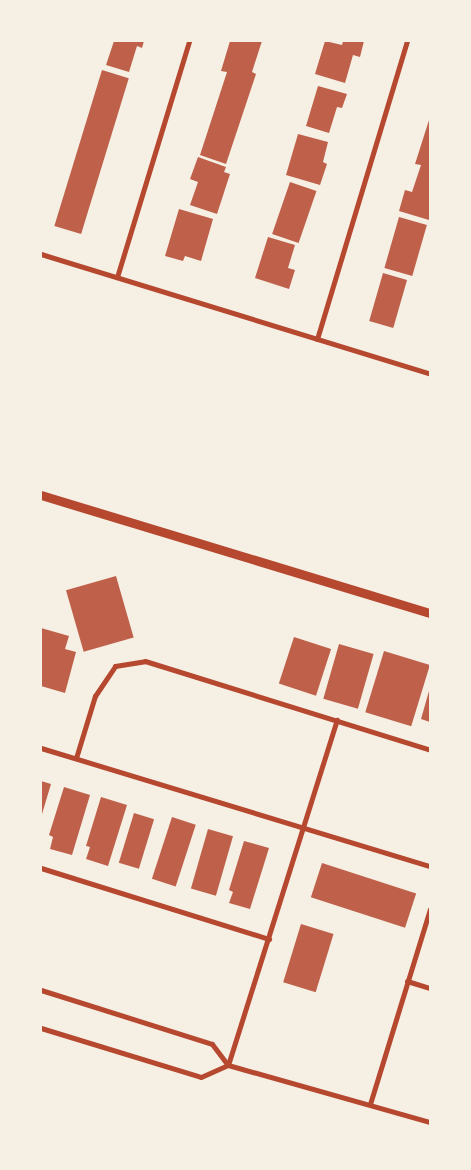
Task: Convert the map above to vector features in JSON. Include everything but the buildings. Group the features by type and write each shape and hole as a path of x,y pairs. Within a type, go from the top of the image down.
{"street":[{"path":"117,277 189,41"},
{"path":"316,339 407,41"},
{"path":"41,254 430,374"},
{"path":"41,495 430,613"},
{"path":"76,758 95,696 114,666 145,661 430,750"},
{"path":"41,1028 201,1077 228,1065 337,720"},
{"path":"41,748 430,866"},
{"path":"41,868 269,939"},
{"path":"370,1104 430,909"},
{"path":"407,981 430,988"},
{"path":"41,990 212,1044 228,1065 430,1122"}]}
